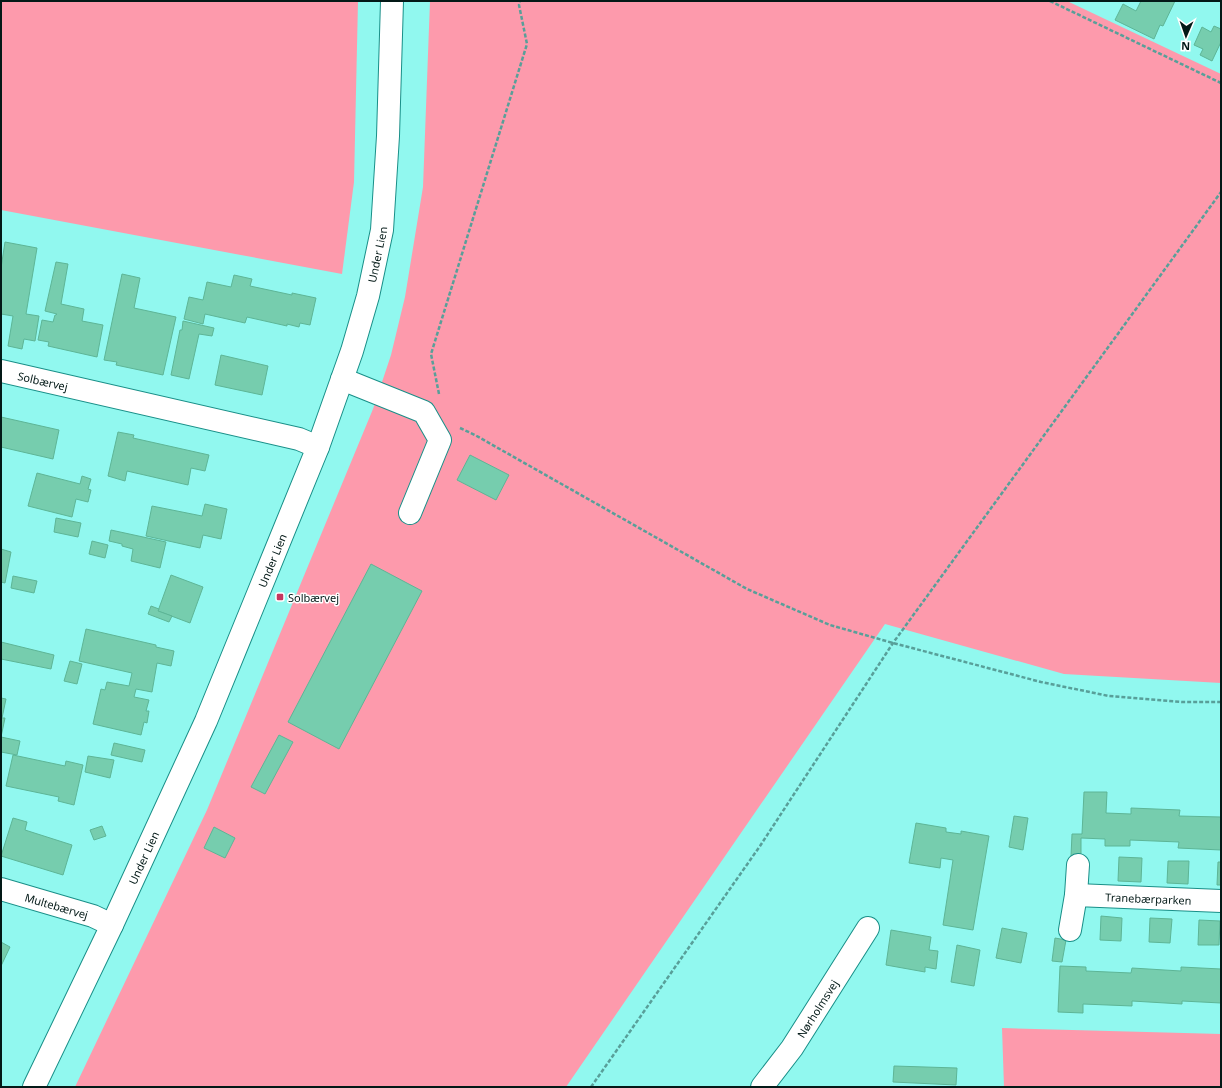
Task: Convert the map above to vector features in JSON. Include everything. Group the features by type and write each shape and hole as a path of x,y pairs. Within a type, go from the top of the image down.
{"street":[{"name":"Under Lien","path":"34,1087 112,925 206,721 318,447 352,351 368,296 382,230 388,136 392,1"},
{"name":"Solbærvej","path":"1,371 299,439 318,447"},
{"path":"342,379 424,412 440,440 410,513"},
{"path":"1070,930 1076,895 1078,866"},
{"name":"Multebærvej","path":"1,889 93,916 112,925"},
{"name":"Tranebærparken","path":"1076,895 1221,901"},
{"name":"Nørholmsvej","path":"762,1087 792,1048 868,928"}],"path":[{"path":"440,399 431,354 527,44 519,5 520,1"},
{"path":"1050,1 1221,83"},
{"path":"591,1087 760,846 893,643 1221,192"},
{"path":"440,440 445,422 475,435 747,589 830,625 1041,682 1109,696 1182,702 1221,702"}],"shaded area":[{"path":"1,1 358,1 354,182 342,274 1,210"},
{"path":"430,1 1067,1 1221,74 1221,683 1064,674 885,624 566,1087 75,1087 207,810 373,409 391,355 405,297 423,187"},
{"path":"1002,1028 1221,1034 1221,1087 1004,1087"}],"building":[{"path":"1141,1 1175,1 1163,26 1160,25 1154,39 1115,20 1123,4 1136,11"},
{"path":"1214,26 1221,29 1221,42 1212,61 1200,55 1203,49 1194,45 1202,27 1211,32"},
{"path":"5,242 37,248 26,314 39,316 35,341 24,339 22,349 8,346 13,316 1,314 1,268"},
{"path":"56,262 68,264 61,304 84,309 82,321 103,325 97,357 48,346 49,342 38,340 42,320 53,322 55,315 57,314 45,311"},
{"path":"122,274 140,278 134,308 176,317 163,375 116,365 117,362 104,360"},
{"path":"234,275 252,279 250,286 292,295 292,293 316,298 310,325 300,323 299,327 287,324 287,326 247,317 245,323 205,314 203,324 184,319 189,297 203,300 207,282 231,287"},
{"path":"183,321 214,328 212,336 199,334 189,379 171,375"},
{"path":"221,355 268,366 262,395 215,385"},
{"path":"1,417 59,430 53,459 1,447"},
{"path":"118,432 134,435 133,438 209,455 205,471 191,468 188,485 127,471 125,481 108,476"},
{"path":"470,455 509,475 496,500 457,480"},
{"path":"37,473 80,484 82,476 91,479 88,489 91,490 88,502 76,499 72,517 28,506"},
{"path":"205,504 227,509 221,539 203,535 200,548 146,536 152,506 202,516"},
{"path":"56,518 81,523 78,537 54,532"},
{"path":"111,530 166,542 160,568 131,561 133,549 122,546 122,544 109,541"},
{"path":"92,541 108,545 105,558 89,554"},
{"path":"1,549 11,552 5,583 1,582"},
{"path":"371,564 422,591 339,749 288,722"},
{"path":"171,575 203,587 190,623 158,611"},
{"path":"13,576 37,581 34,593 11,588"},
{"path":"151,606 159,609 158,611 172,616 169,622 148,614"},
{"path":"86,629 156,645 156,647 174,651 171,666 157,663 152,692 136,689 134,697 149,700 146,711 149,711 147,723 144,722 141,735 93,724 101,689 105,690 107,682 129,686 132,673 79,661"},
{"path":"1,642 54,655 51,669 1,659"},
{"path":"70,661 82,664 77,684 64,681"},
{"path":"1,698 6,699 2,718 5,718 1,737"},
{"path":"279,735 293,742 265,794 251,787"},
{"path":"1,737 20,741 17,755 1,752"},
{"path":"114,743 145,750 142,762 111,755"},
{"path":"13,755 65,766 66,761 83,765 74,805 58,801 59,797 6,786"},
{"path":"88,756 114,760 110,778 85,772"},
{"path":"1084,792 1107,792 1106,813 1131,814 1131,808 1180,810 1179,816 1221,817 1221,850 1178,848 1179,842 1130,840 1130,846 1105,846 1105,839 1081,838 1081,856 1071,856 1072,834 1082,834"},
{"path":"1014,816 1028,818 1023,850 1009,847"},
{"path":"13,818 27,822 25,830 72,845 63,875 1,856"},
{"path":"916,823 946,828 946,832 961,834 961,831 989,836 973,930 943,925 953,860 941,858 940,868 909,863"},
{"path":"102,826 106,836 94,840 90,830"},
{"path":"214,827 235,838 225,858 204,848"},
{"path":"1119,857 1142,858 1141,882 1118,881"},
{"path":"1168,861 1189,861 1188,884 1167,883"},
{"path":"1218,862 1221,862 1221,885 1217,885"},
{"path":"1101,916 1122,918 1121,941 1100,940"},
{"path":"1150,918 1172,919 1170,943 1149,942"},
{"path":"1199,920 1220,921 1219,945 1198,945"},
{"path":"1002,928 1027,933 1021,963 996,958"},
{"path":"891,930 931,937 929,950 938,951 936,969 925,967 925,972 886,965"},
{"path":"1055,938 1066,940 1062,962 1052,961"},
{"path":"1,942 10,947 1,966"},
{"path":"957,945 980,950 974,986 951,982"},
{"path":"1060,966 1086,967 1086,971 1131,973 1132,968 1181,971 1181,967 1221,969 1221,1003 1182,1001 1182,1004 1132,1001 1132,1006 1083,1004 1083,1013 1058,1012"},
{"path":"894,1066 957,1068 956,1085 893,1082"}],"place":[{"name":"Solbærvej","path":"280,597"}]}
